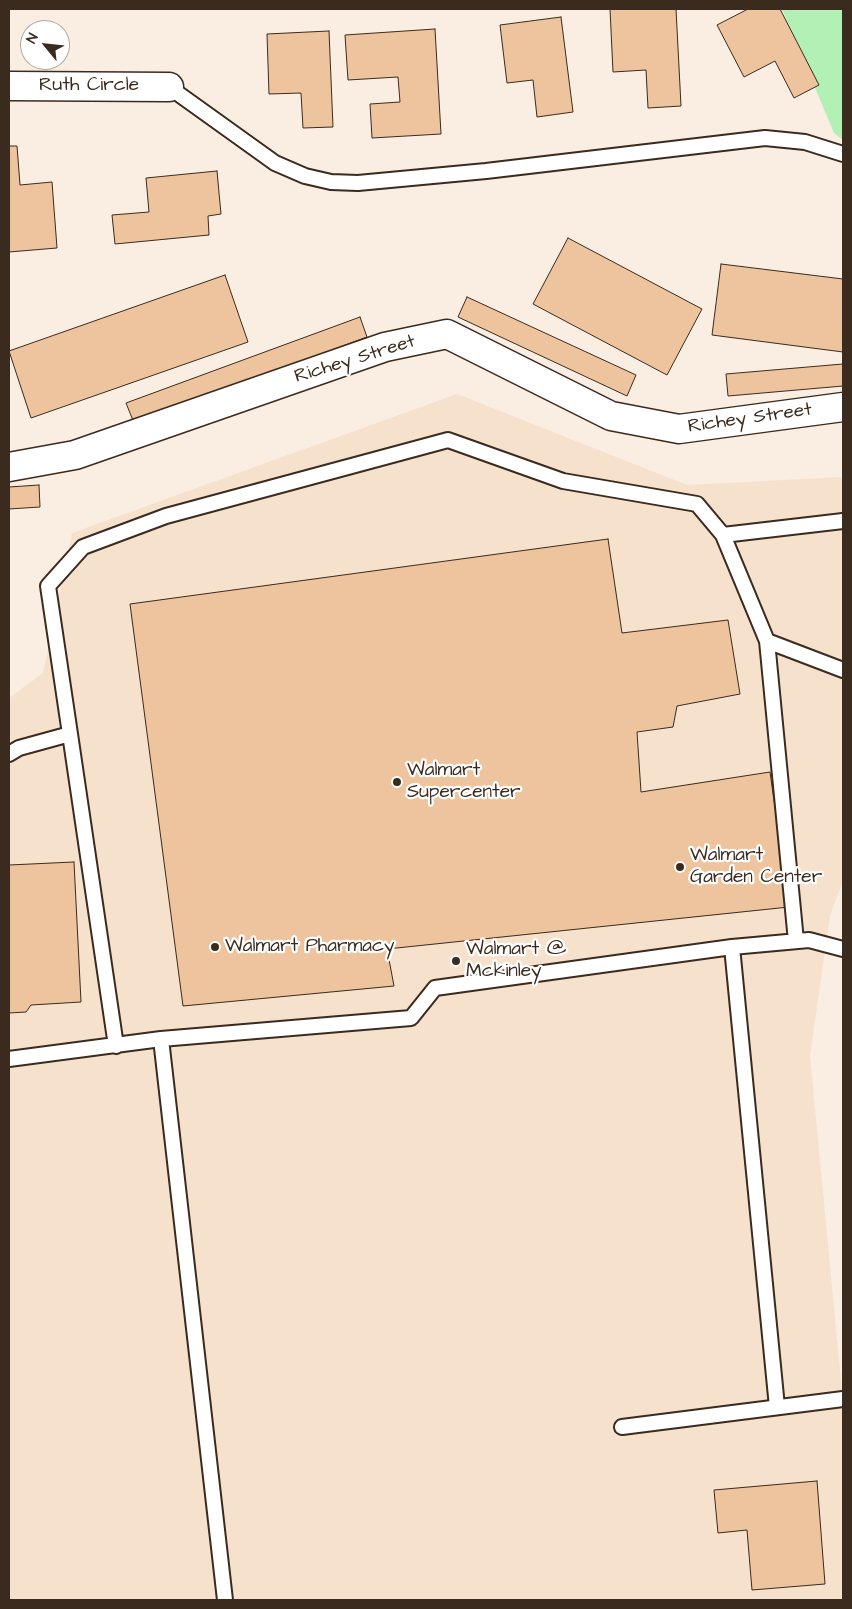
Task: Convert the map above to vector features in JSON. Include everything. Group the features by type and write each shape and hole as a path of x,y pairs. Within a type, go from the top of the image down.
{"street":[{"name":"Ruth Circle","path":"9,86 169,87"},
{"name":"Richey Street","path":"9,468 75,456 385,347 447,334 612,416 679,429 843,406"}],"lane":[{"path":"169,87 275,163 305,176 331,182 358,183 486,171 765,138 806,142 843,154"},
{"path":"116,1046 48,586 83,546 166,516 448,440 563,481 697,504 723,535 767,641 796,941"},
{"path":"723,535 843,521"},
{"path":"767,641 843,670"},
{"path":"9,754 19,748 70,734"},
{"path":"9,1059 161,1039 411,1018 435,988 732,947 809,940 843,949"},
{"path":"732,947 777,1407"},
{"path":"161,1039 225,1600"},
{"path":"622,1426 843,1399"}],"shaded area":[{"path":"457,394 687,485 843,477 843,880 830,916 810,1056 843,1402 843,1600 9,1600 9,698 43,673 72,533"}],"green space":[{"path":"782,9 843,9 843,140 834,133"}],"building":[{"path":"610,9 676,9 681,106 648,108 646,70 613,72"},
{"path":"748,9 780,9 819,85 794,98 775,61 744,77 717,25"},
{"path":"561,17 573,112 537,117 533,80 507,83 500,25"},
{"path":"435,29 441,134 372,138 370,104 400,102 398,77 348,80 345,35"},
{"path":"329,31 333,127 303,128 301,93 269,94 267,34"},
{"path":"9,146 17,146 20,185 52,182 57,248 9,252"},
{"path":"217,171 221,214 208,216 209,235 115,244 112,215 149,212 146,178"},
{"path":"568,238 702,309 667,375 533,304"},
{"path":"721,264 843,279 843,352 712,335"},
{"path":"225,275 248,342 31,418 9,351"},
{"path":"467,297 636,375 627,396 458,317"},
{"path":"360,317 367,337 134,423 126,403"},
{"path":"843,364 843,386 728,396 726,374"},
{"path":"39,485 40,507 9,509 9,487"},
{"name":"Walmart Supercenter","path":"608,539 622,633 728,620 740,694 677,706 673,727 637,732 641,792 770,772 789,907 387,949 394,986 183,1006 130,604"},
{"path":"74,862 81,1002 31,1005 26,1012 9,1013 9,865"},
{"path":"817,1481 825,1584 752,1590 747,1530 718,1533 714,1490"}],"place":[{"name":"Walmart Supercenter","path":"397,782"},
{"name":"Walmart Garden Center","path":"680,867"},
{"name":"Walmart Pharmacy","path":"215,947"},
{"name":"Walmart @ Mckinley","path":"456,961"}]}
